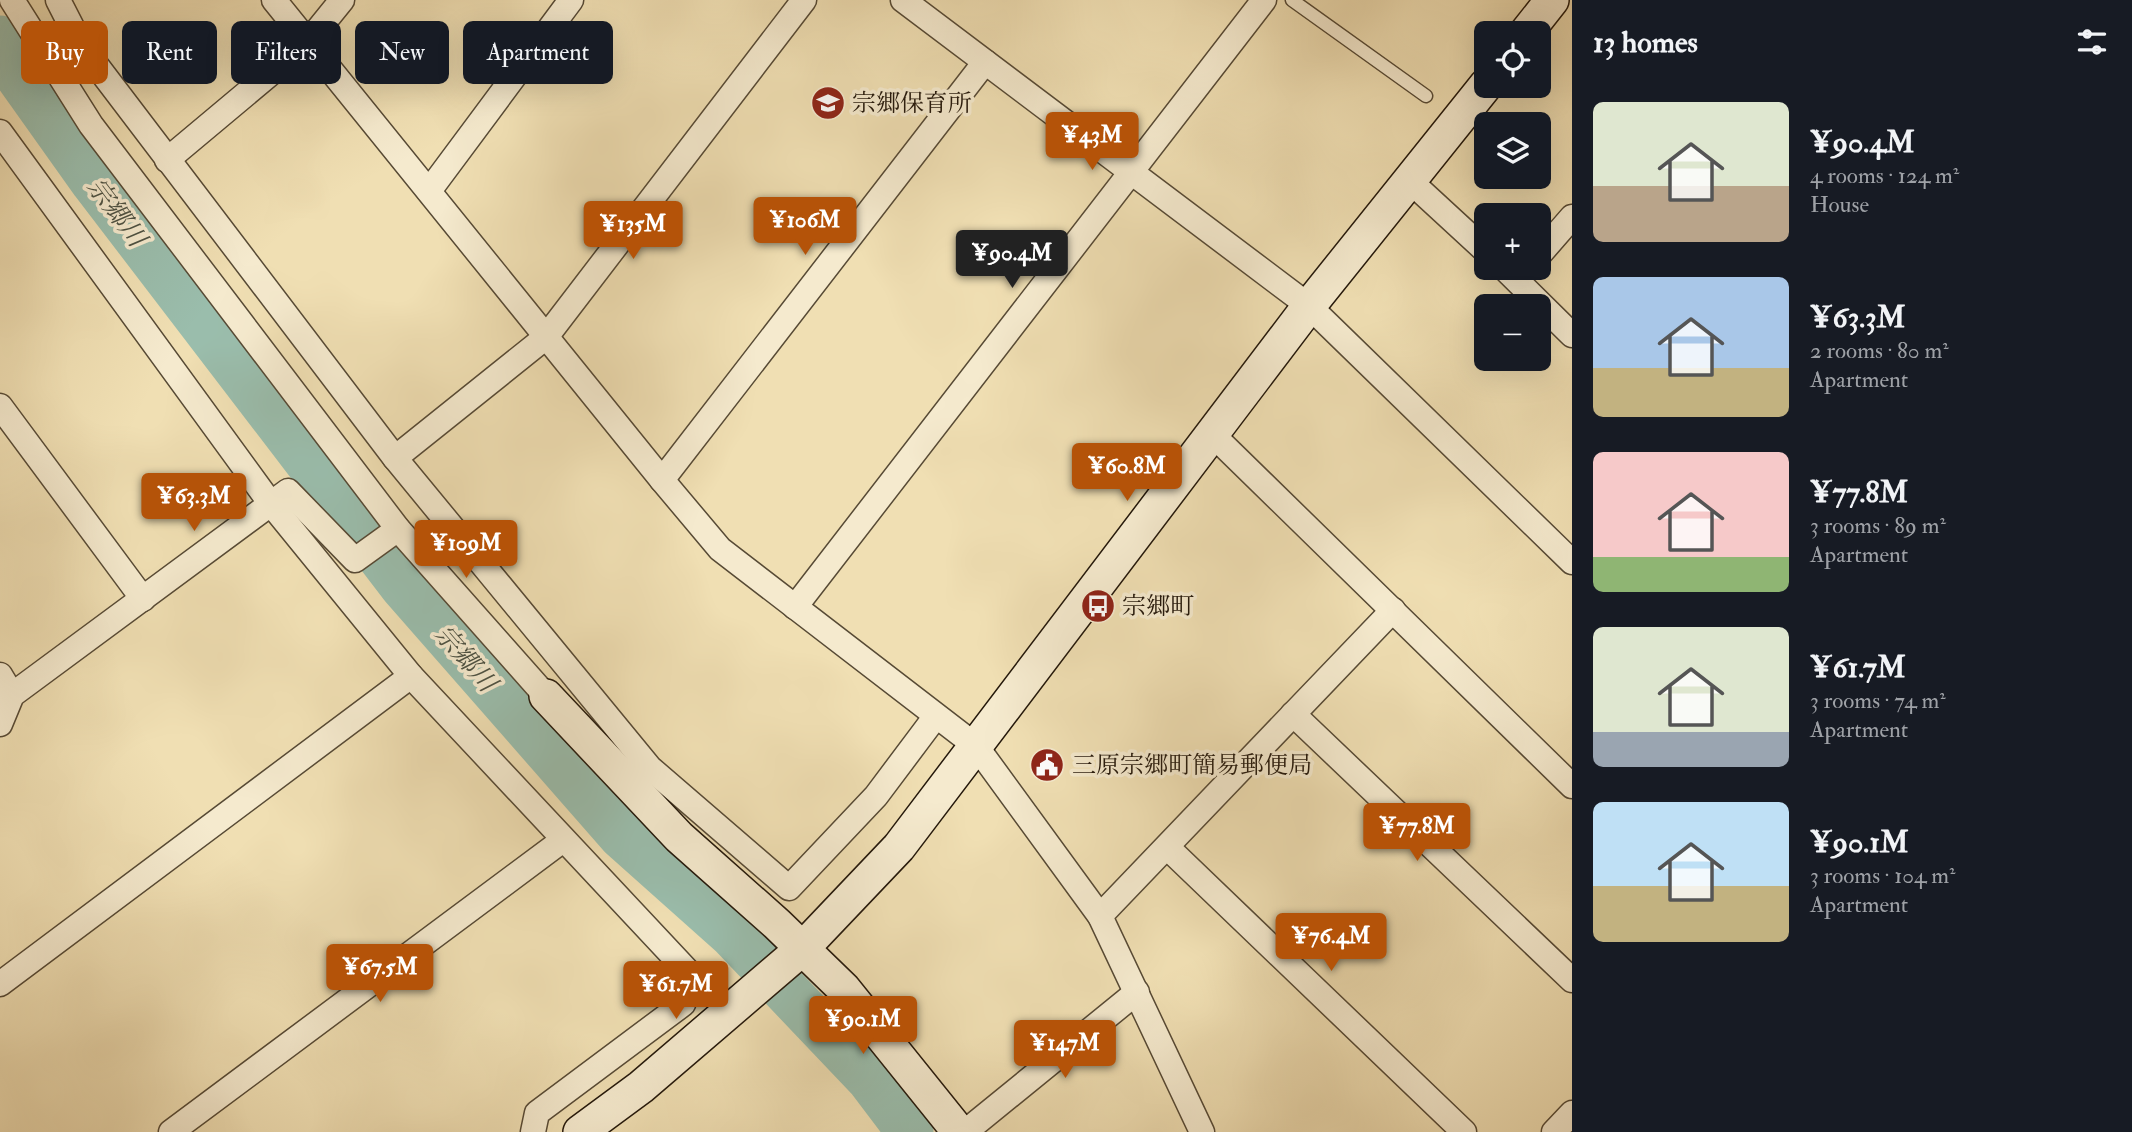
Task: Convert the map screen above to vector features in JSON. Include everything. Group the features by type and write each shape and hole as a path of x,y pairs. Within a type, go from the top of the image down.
{"street":[{"path":"12,0 91,125 398,529 547,696 679,836 844,989 962,1132 1137,992"},
{"path":"58,0 81,45 395,458 650,768 789,888 876,796 936,716"},
{"path":"274,0 291,21"},
{"path":"325,21 342,0"},
{"path":"429,191 571,0"},
{"path":"395,458 547,337 804,0"},
{"path":"903,0 1309,306 1572,562"},
{"path":"1535,21 1552,0"},
{"path":"795,607 1131,173 1258,2"},
{"path":"662,480 985,62"},
{"path":"341,83 720,549 976,746 1100,916 1202,1132"},
{"path":"167,160 258,84"},
{"path":"579,1132 641,1087 802,948 899,847 1309,306 1476,98"},
{"path":"0,132 271,504 411,676 693,977 683,1004 537,1113 533,1132"},
{"path":"1410,181 1474,240"},
{"path":"1551,241 1572,217"},
{"path":"1523,280 1572,335"},
{"path":"0,406 143,599"},
{"path":"1213,435 1572,786"},
{"path":"0,724 6,685 143,599 289,491 355,560 398,529"},
{"path":"1100,916 1393,610"},
{"path":"0,984 411,676"},
{"path":"1293,714 1572,980"},
{"path":"171,1132 563,840"},
{"path":"1167,847 1464,1132"},
{"path":"1553,1132 1572,1113"}],"lane":[{"path":"1292,0 1426,96"}],"waterway":[{"name":"宗郷川","path":"0,39 15,71 94,182 403,586 622,836 733,935 870,1079 910,1132"}],"place":[{"name":"宗郷保育所","path":"828,103"},
{"name":"宗郷町","path":"1098,606"},
{"name":"三原宗郷町簡易郵便局","path":"1047,765"}]}
